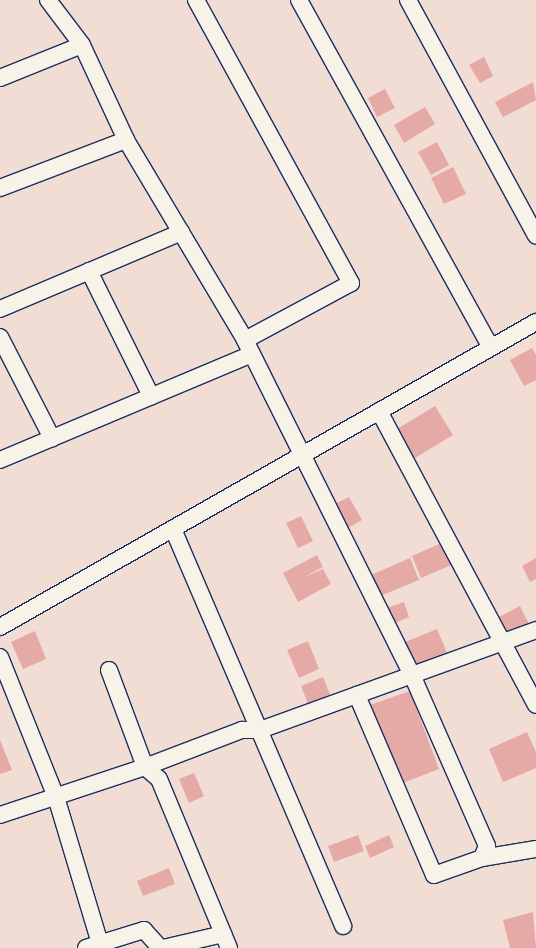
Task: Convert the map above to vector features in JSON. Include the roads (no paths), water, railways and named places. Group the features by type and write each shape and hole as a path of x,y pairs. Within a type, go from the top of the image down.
{"street":[{"path":"48,0 82,46 126,140 245,340 412,675 487,846 482,858"},
{"path":"196,0 351,283 245,340"},
{"path":"299,0 491,348"},
{"path":"408,0 536,236"},
{"path":"0,78 82,46"},
{"path":"0,188 126,140"},
{"path":"0,309 181,232"},
{"path":"88,271 151,396"},
{"path":"0,627 536,322"},
{"path":"0,337 52,438"},
{"path":"0,460 252,354"},
{"path":"379,411 536,705"},
{"path":"173,528 343,926"},
{"path":"0,815 145,767 242,730 260,730 536,630"},
{"path":"0,657 56,797 93,946 144,930 160,948"},
{"path":"109,670 145,767 159,779 226,941 163,948"},
{"path":"357,695 434,875 482,858 536,849"}]}
